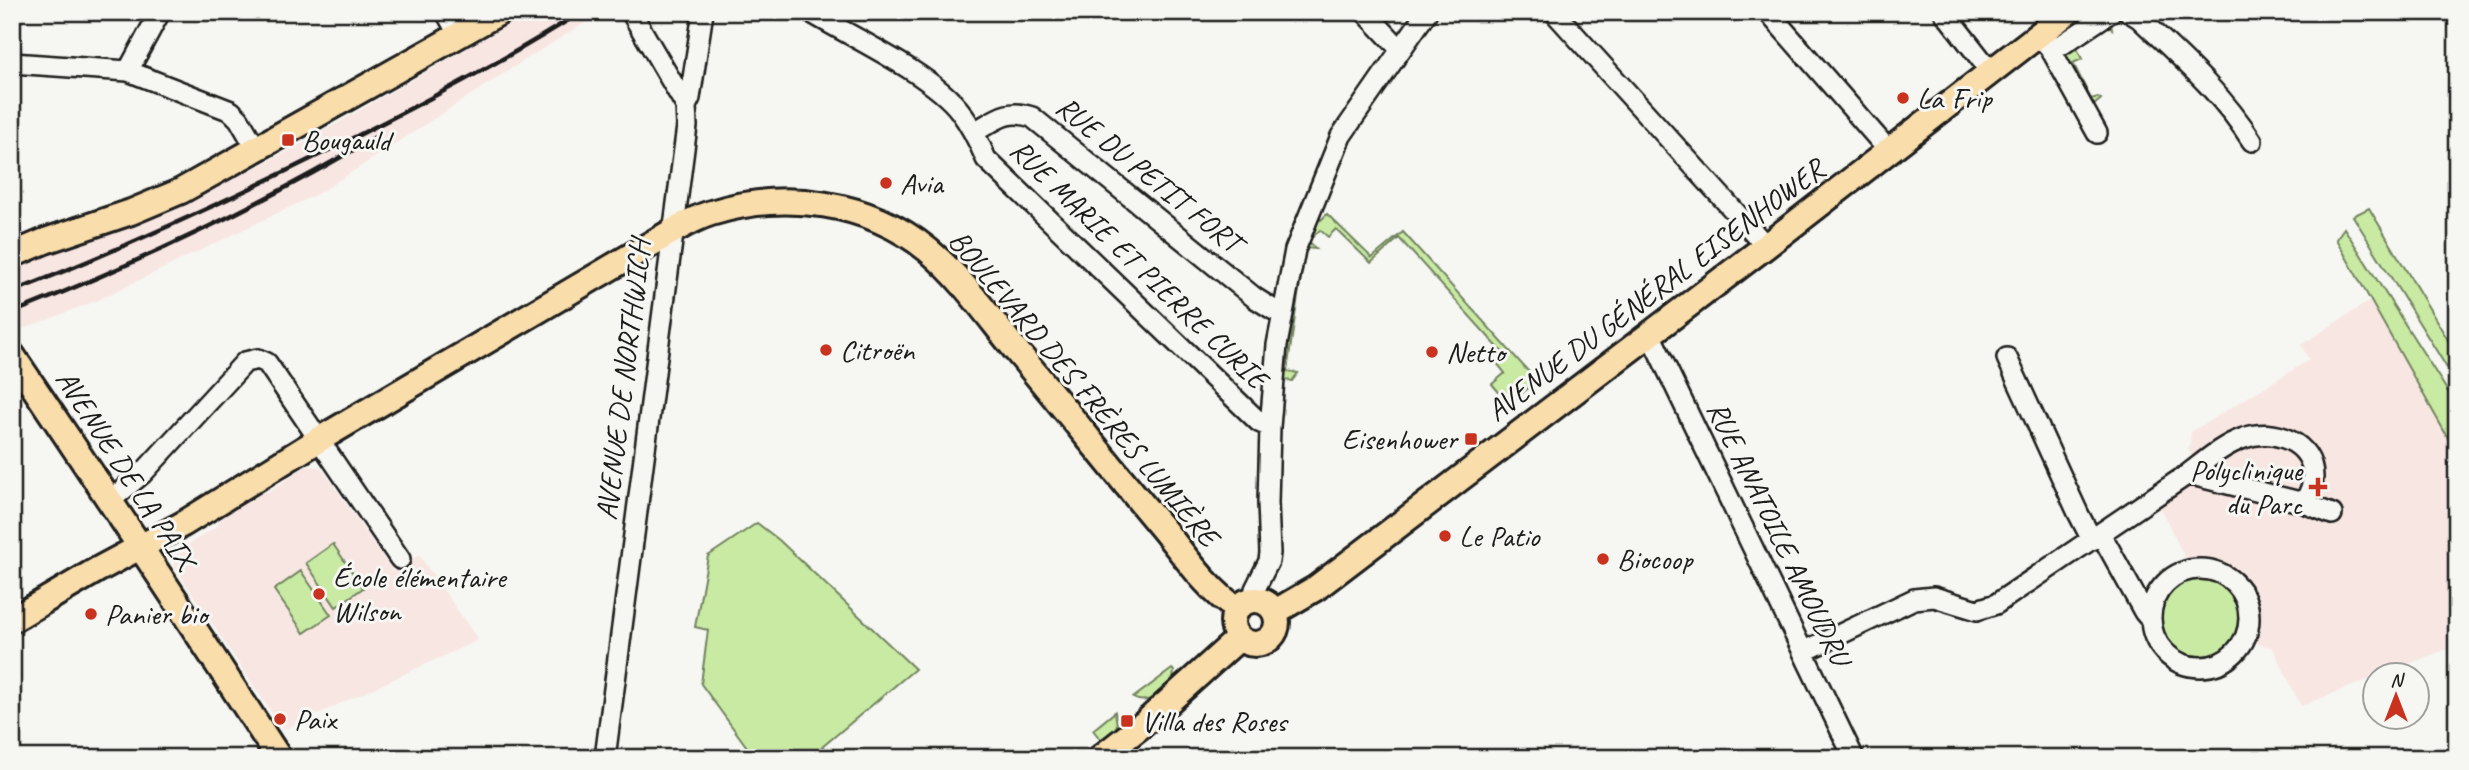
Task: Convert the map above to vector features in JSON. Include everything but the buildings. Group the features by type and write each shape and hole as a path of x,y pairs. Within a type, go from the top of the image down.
{"main road":[{"name":"AVENUE DU GÉNÉRAL EISENHOWER","path":"1275,612 1316,587 1991,72 2044,42 2068,12"},
{"path":"12,255 156,202 257,150 459,36 488,15"},
{"name":"BOULEVARD DES FRÈRES LUMIÈRE","path":"12,620 183,524 320,439 673,231 712,212 765,202 788,201 845,209 886,224 916,241 951,272 1201,575 1245,604"},
{"path":"12,243 45,241"},
{"name":"AVENUE DE LA PAIX","path":"12,355 111,500 279,758"},
{"path":"1266,603 1275,612 1277,627 1268,640 1253,645 1235,633 1232,621 1245,604 1266,603"},
{"path":"1100,758 1146,722 1239,638"}],"street":[{"path":"128,71 160,12"},
{"path":"446,12 459,36"},
{"name":"AVENUE DE NORTHWICH","path":"605,758 687,126 686,106 690,98 703,12"},
{"name":"RUE MARIE ET PIERRE CURIE","path":"810,12 914,73 959,109 974,132 986,159 1024,198 1259,422 1270,426"},
{"path":"1364,12 1400,49"},
{"path":"1245,604 1269,561 1270,426 1282,311 1302,231 1341,136 1427,12"},
{"path":"1554,12 1766,246"},
{"path":"1768,12 1889,151"},
{"path":"1944,12 1991,72"},
{"path":"2044,42 2063,44 2112,12"},
{"path":"2129,12 2139,18 2210,85 2234,113 2252,141"},
{"path":"634,18 686,106"},
{"path":"2044,42 2097,133"},
{"path":"12,63 128,71 231,111 239,119 257,150"},
{"name":"RUE DU PETIT FORT","path":"974,132 1011,113 1020,112 1032,117 1255,298 1274,310 1282,311"},
{"name":"RUE ANATOILE AMOUDRU","path":"1650,334 1854,758"},
{"path":"2007,358 2077,513 2097,537 2151,620 2154,635 2162,649 2174,660 2189,666 2204,667 2220,663 2233,654 2243,642 2249,626 2249,610 2243,595 2233,582 2204,569 2188,571 2173,578 2161,589 2153,603 2151,620"},
{"path":"111,500 143,473 202,405 248,360 258,359 267,363 400,559"},
{"path":"1803,652 1914,599 1934,597 1969,609 1984,609 1996,604 2097,537 2215,453 2244,437 2282,437 2302,448 2312,466 2313,484 2304,503"},
{"path":"2188,474 2304,503 2332,514"}],"shaded area":[{"path":"529,12 603,12 321,192 96,301 12,333 12,262 79,244 185,203 298,146"},
{"name":"Polyclinique du Parc","path":"2371,300 2457,454 2457,645 2414,662 2360,662 2360,683 2301,706 2273,648 2250,641 2253,618 2249,597 2238,580 2215,569 2189,566 2158,503 2201,471 2188,449 2191,432 2309,360 2301,345"},
{"name":"École élémentaire Wilson","path":"306,466 321,467 393,572 419,555 478,640 283,730 279,725 286,720 282,713 275,718 174,566 176,552 218,526 218,522 240,505 273,489"}],"green space":[{"path":"2111,23 2112,29 2108,26 2076,46 2082,59 2073,63 2091,99 2101,99 2093,106 2059,50"},
{"path":"2369,208 2457,355 2457,384 2353,216"},
{"path":"1316,214 1321,220 1327,214 1372,258 1403,232 1537,381 1509,404 1492,384 1505,373 1496,362 1504,354 1399,238 1371,263 1336,229 1328,237 1320,230 1308,241 1316,249 1305,248 1287,371 1298,373 1292,381 1284,380 1281,376 1299,255"},
{"path":"2344,228 2457,406 2457,454 2336,239"},
{"path":"757,523 779,540 915,669 809,758 755,758 701,684 708,630 695,627 708,556"},
{"path":"333,544 363,588 336,607 306,563"},
{"path":"2200,569 2219,573 2234,584 2245,599 2249,618 2245,637 2234,652 2219,663 2200,667 2181,663 2166,652 2155,637 2151,618 2155,599 2166,584 2181,573"},
{"path":"301,571 331,615 304,633 274,590"},
{"path":"1172,669 1173,680 1160,693 1144,701 1133,698"},
{"path":"1115,712 1117,725 1110,739 1101,740 1093,730"}],"railway":[{"path":"12,292 138,240 302,163 464,80 581,12"},
{"path":"12,313 198,232 333,162 377,136"}],"place":[{"name":"La Frip","path":"1903,98"},
{"name":"Bougauld","path":"288,140"},
{"name":"Avia","path":"886,183"},
{"name":"Citroën","path":"826,350"},
{"name":"Netto","path":"1432,352"},
{"name":"Eisenhower","path":"1471,439"},
{"name":"Polyclinique du Parc","path":"2318,487"},
{"name":"Le Patio","path":"1445,536"},
{"name":"Biocoop","path":"1603,559"},
{"name":"École élémentaire Wilson","path":"319,594"},
{"name":"Panier bio","path":"91,614"},
{"name":"Paix","path":"280,719"},
{"name":"Villa des Roses","path":"1127,721"}]}
